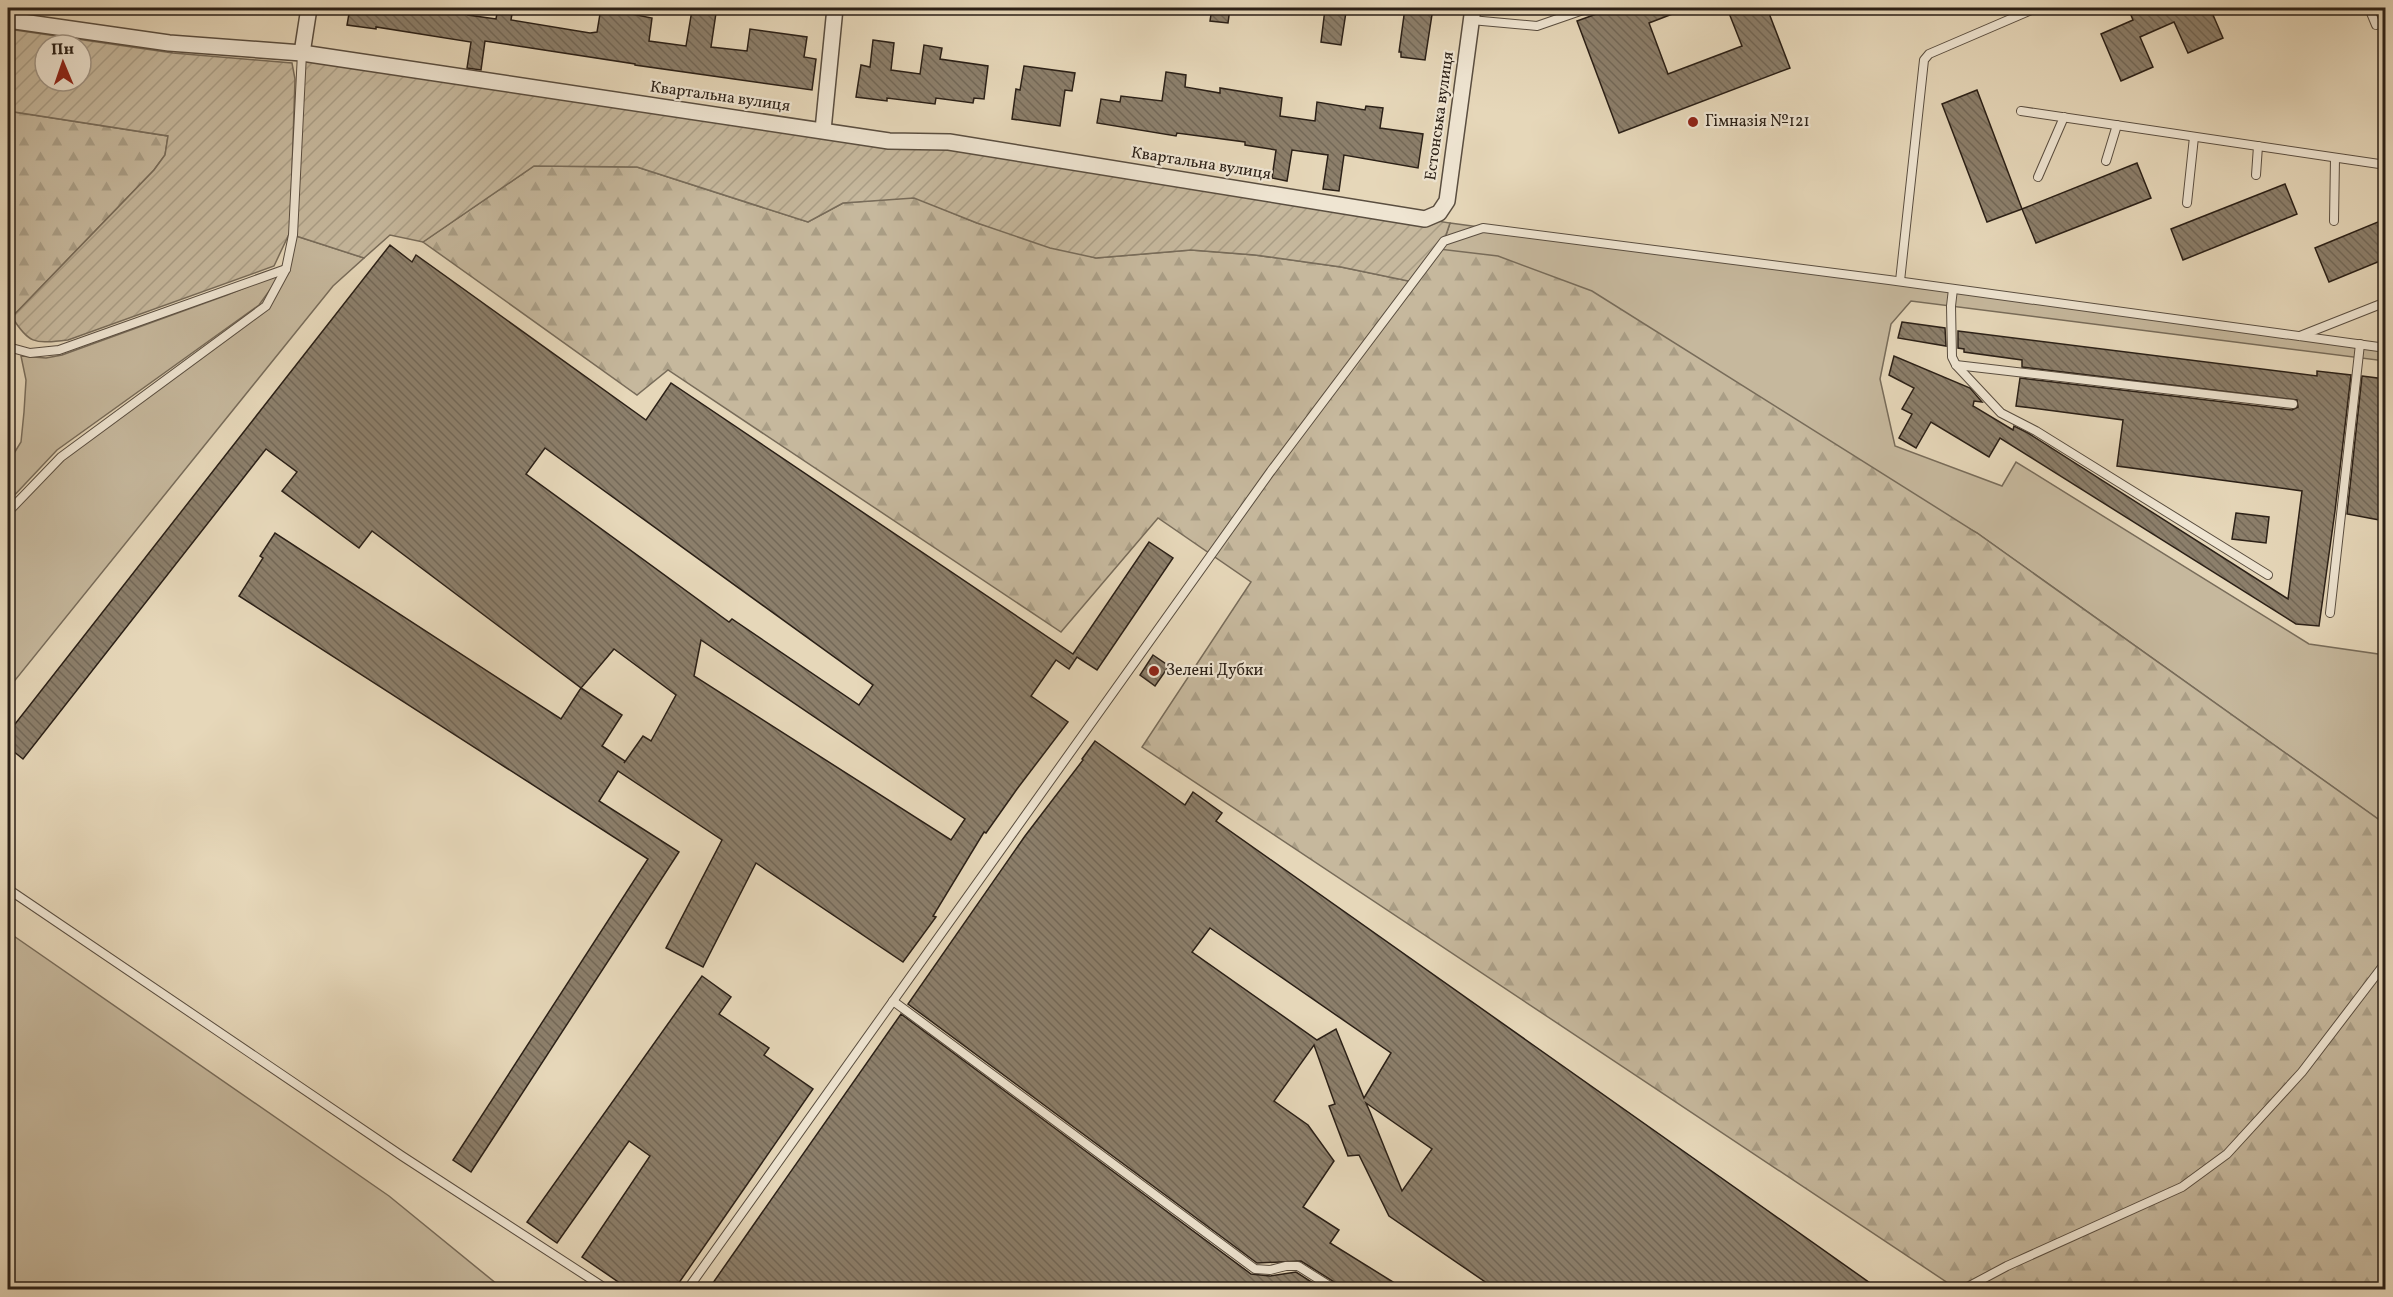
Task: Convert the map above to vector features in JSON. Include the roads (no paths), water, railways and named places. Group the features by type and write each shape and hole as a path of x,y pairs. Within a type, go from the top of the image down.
{"street":[{"path":"302,53 309,8"},
{"path":"823,130 836,8"},
{"name":"Естонська вулиця","path":"1425,219 1438,213 1447,201 1472,14"},
{"name":"Квартальна вулиця","path":"8,20 169,43 302,53 889,141 949,142 1425,219"}],"lane":[{"path":"1472,14 1537,26 1589,8"},
{"path":"1899,281 1924,60 1929,54 2036,8"},
{"path":"2369,8 2376,25"},
{"path":"8,512 61,457 266,306 286,269 293,235 302,53"},
{"path":"2021,111 2385,165"},
{"path":"2038,177 2064,117"},
{"path":"2106,161 2117,125"},
{"path":"2187,203 2194,137"},
{"path":"2256,175 2258,146"},
{"path":"2334,221 2335,158"},
{"path":"687,1290 1271,471 1444,241 1483,228 1899,281 2385,348"},
{"path":"8,347 30,353 59,350 286,269"},
{"path":"1953,289 1952,357 1956,365 2001,413 2036,431 2268,575"},
{"path":"2299,336 2385,302"},
{"path":"2330,613 2360,344"},
{"path":"1956,365 2292,404"},
{"path":"8,889 402,1156 608,1290"},
{"path":"1962,1290 2007,1266 2182,1187 2227,1154 2302,1072 2385,962"},
{"path":"892,1001 1255,1269 1270,1270 1298,1266 1336,1290"}],"place":[{"name":"Гімназія №121","path":"1693,122"},
{"name":"Зелені Дубки","path":"1154,671"}]}
